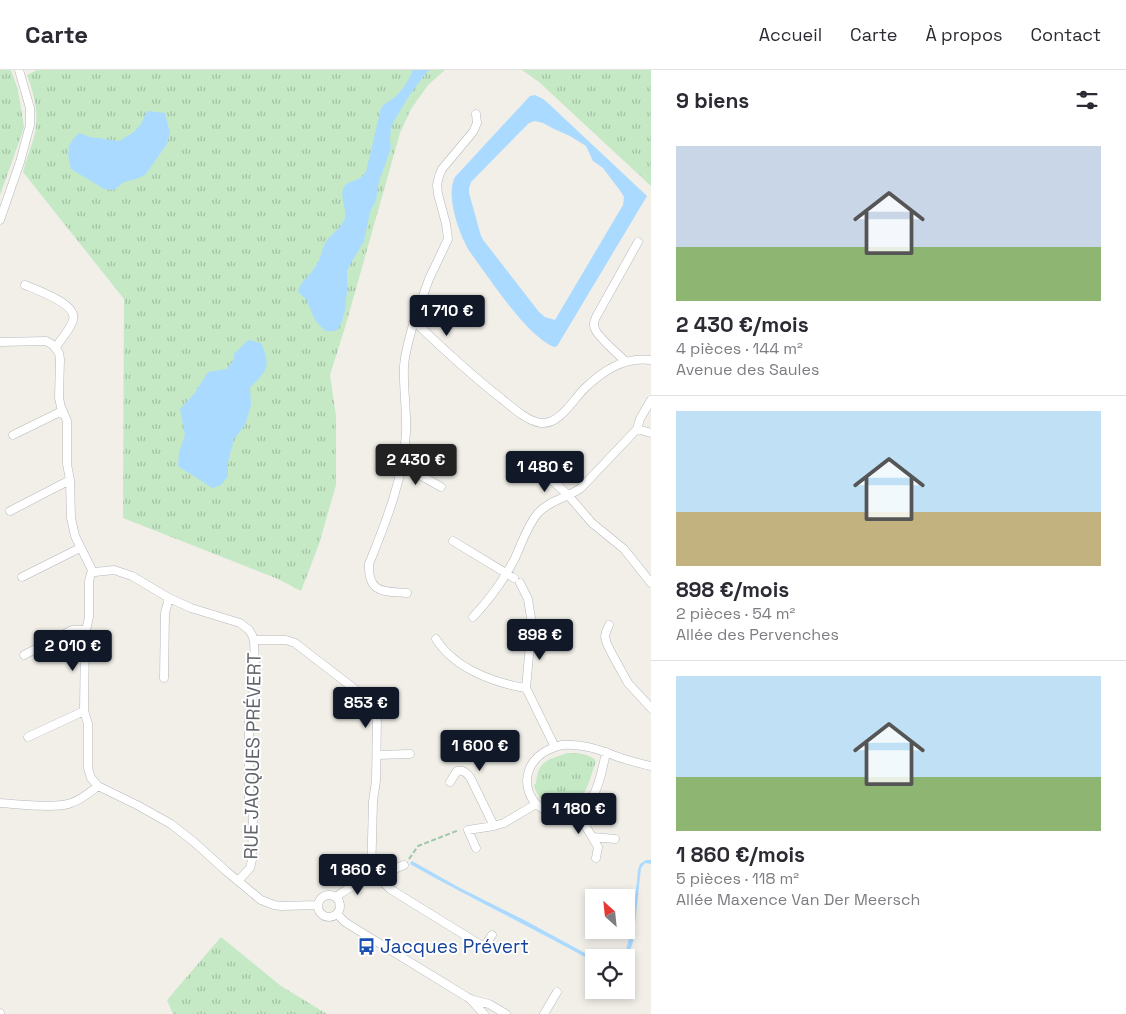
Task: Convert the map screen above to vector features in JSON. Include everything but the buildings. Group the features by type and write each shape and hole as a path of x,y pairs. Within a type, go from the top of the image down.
{"street":[{"path":"0,220 23,153 30,125 30,108 19,70"},
{"path":"407,593 378,589 370,579 369,564 388,516 402,465 406,432 405,352 429,279 448,239 438,194 439,176 442,169 474,132 477,123 476,114"},
{"path":"625,362 600,337 595,330 594,323 638,242"},
{"path":"25,285 59,300 72,312 74,319 56,347"},
{"path":"414,321 475,378 526,417 541,423 548,423 556,418 590,383 611,367 636,360 651,360"},
{"path":"0,342 46,341 56,347 59,353 59,398 67,421 67,464 70,480 71,518 75,536 92,570 95,572 114,570 132,576 169,598 198,611 240,623 249,630 254,640"},
{"path":"473,617 492,596 514,560 538,513 552,502 581,488 638,429 640,419 651,400"},
{"path":"13,435 62,411"},
{"path":"638,429 651,433"},
{"path":"528,459 568,495 592,523 624,549 651,583"},
{"path":"402,465 441,487"},
{"path":"10,511 70,480"},
{"path":"453,541 517,581 528,599 531,634 526,688 554,747"},
{"path":"22,577 80,548"},
{"path":"92,570 89,581 89,618 85,635 84,711 88,724 89,773 94,783 98,786 171,824 238,881"},
{"path":"164,678 165,613 169,598"},
{"path":"609,625 605,638 612,654 628,683 651,708"},
{"path":"24,655 72,630 86,630"},
{"path":"436,639 448,654 470,669 499,682 526,688"},
{"name":"RUE JACQUES PRÉVERT","path":"318,906 274,905 261,900 238,881 250,868 252,860 252,813 248,798 249,713 253,696 255,667 254,640 286,640 295,643 372,704 378,717 376,781 373,801 374,877"},
{"path":"28,737 84,711"},
{"path":"606,752 597,788 590,800 576,810 557,814 542,809 536,804 527,784 528,770 537,757 554,747 574,745 590,747 651,766"},
{"path":"377,755 410,754"},
{"path":"450,782 457,771 462,770 466,772 494,826"},
{"path":"0,803 65,805 76,801 98,786"},
{"path":"476,848 468,830 494,826 536,804"},
{"path":"576,810 598,847 596,858"},
{"path":"593,838 614,839"},
{"path":"336,897 349,888 404,865"},
{"path":"374,877 390,889 484,947 492,935"},
{"path":"324,896 336,897 340,905 337,914 331,917 324,916 318,906 320,900 324,896"},
{"path":"337,914 345,922 467,997 488,1004 506,1014"},
{"path":"544,1014 557,992"},
{"path":"467,997 484,1014"}],"path":[{"path":"404,865 418,846 460,830 468,830"}],"green space":[{"path":"0,70 11,70 17,87 24,127 0,195"},
{"path":"37,70 445,70 428,85 411,109 400,133 330,375 336,416 336,485 319,544 301,591 278,579 123,518 124,299 23,172 36,126 34,96 27,75"},
{"path":"522,70 651,70 651,186 539,82"},
{"path":"567,753 579,753 596,761 588,785 584,792 566,805 559,807 546,804 537,793 534,785 539,770 545,762"},
{"path":"221,937 281,986 327,1014 173,1014 167,1000"}],"water":[{"path":"413,70 430,70 409,96 391,128 391,148 379,181 376,200 370,212 364,241 347,271 347,291 342,321 336,331 325,331 315,320 306,299 298,292 299,288 317,264 326,242 344,222 344,187 360,178 366,172 381,108 400,92"},
{"path":"535,95 549,104 647,196 559,343 554,347 534,333 524,323 470,252 459,228 452,201 455,177 530,96","holes":["535,121 543,123 586,146 593,161 603,168 624,197 623,205 555,320 545,317 539,312 484,241 469,193 471,182 529,123"]},
{"path":"147,111 165,113 170,133 167,144 145,175 124,182 114,190 104,189 71,169 69,149 72,141 79,133 90,137 119,141 134,132 141,124"},
{"path":"248,340 261,343 266,357 266,367 261,376 250,387 251,405 245,425 234,439 228,462 228,476 221,485 212,488 178,466 179,452 185,435 180,409 194,394 208,372 227,369 234,359 234,354"},
{"path":"646,860 651,860 651,864 645,863 641,868 635,924 635,903 640,864"},
{"path":"412,861 458,887 526,921 585,953 585,957 433,877 410,864"},
{"path":"629,939 633,939 631,949 626,949"}],"place":[{"name":"Jacques Prévert","path":"366,946"}]}
